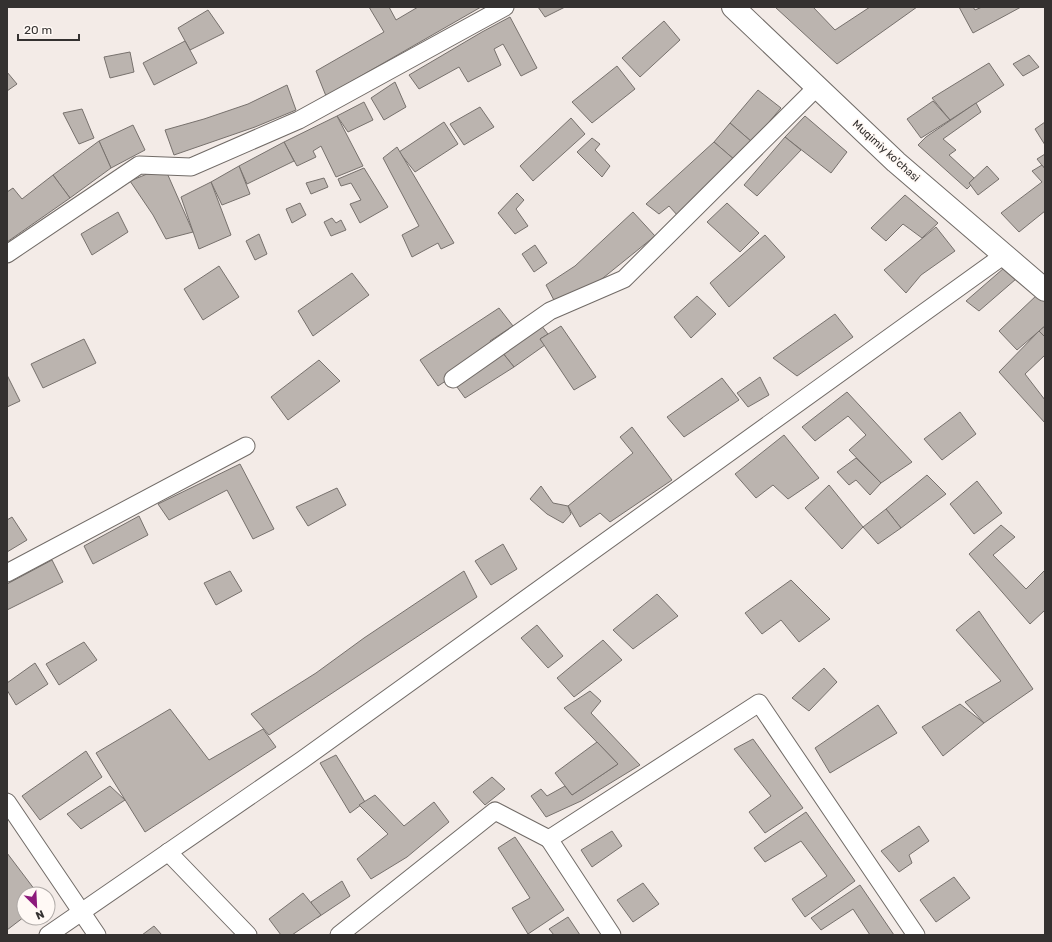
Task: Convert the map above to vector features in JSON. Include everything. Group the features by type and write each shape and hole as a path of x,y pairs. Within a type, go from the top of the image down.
{"street":[{"path":"7,254 139,166 191,167 299,120 505,7"},
{"name":"Muqimiy ko'chasi","path":"733,7 896,162 1045,290"},
{"path":"453,379 550,311 624,278 817,87"},
{"path":"48,935 302,760 1004,255"},
{"path":"7,573 246,446"},
{"path":"549,839 759,703 916,935"},
{"path":"7,802 97,935"},
{"path":"339,935 495,811 549,839 612,935"},
{"path":"168,852 248,935"}],"building":[{"path":"369,7 389,7 396,20 418,7 481,7 326,96 316,71 384,32"},
{"path":"538,7 565,7 545,17"},
{"path":"775,7 813,7 835,30 870,7 917,7 837,64"},
{"path":"959,7 973,7 975,10 982,7 1021,7 973,33"},
{"path":"208,10 224,33 190,50 178,28"},
{"path":"510,17 537,68 521,76 503,44 494,49 501,65 468,82 459,67 419,89 409,75 482,32"},
{"path":"664,21 680,40 640,77 622,58"},
{"path":"185,41 197,63 154,85 143,63"},
{"path":"130,52 134,72 110,78 104,57"},
{"path":"1029,55 1039,67 1023,76 1013,64"},
{"path":"989,63 1004,85 950,120 932,98"},
{"path":"617,66 635,89 592,123 572,102"},
{"path":"7,72 17,84 7,91"},
{"path":"395,82 406,107 384,120 371,98"},
{"path":"287,85 296,110 255,127 174,155 165,130 248,104"},
{"path":"758,90 781,108 752,142 730,123"},
{"path":"933,101 950,120 921,138 907,119"},
{"path":"364,102 373,120 348,132 337,116"},
{"path":"976,103 981,112 943,139 956,150 949,155 974,178 969,183 971,185 967,189 918,145 926,137"},
{"path":"480,107 494,127 464,145 450,124"},
{"path":"82,109 94,138 79,144 63,113"},
{"path":"337,116 363,166 336,177 321,146 313,151 316,157 297,166 284,142"},
{"path":"805,116 847,152 831,173 785,137"},
{"path":"571,118 585,134 533,181 520,166"},
{"path":"444,122 458,144 415,172 399,152"},
{"path":"1045,122 1045,145 1035,129"},
{"path":"730,123 752,142 736,161 714,142"},
{"path":"133,125 145,150 111,168 99,141"},
{"path":"785,137 801,150 757,196 744,185"},
{"path":"592,138 600,144 595,150 610,166 602,177 577,152"},
{"path":"99,141 111,168 70,198 53,175"},
{"path":"284,142 294,161 247,184 239,166"},
{"path":"714,142 736,161 678,216 669,206 659,214 646,204"},
{"path":"397,147 454,243 441,249 438,243 412,257 402,235 419,226 383,158"},
{"path":"1045,154 1045,169 1037,159"},
{"path":"1042,165 1045,169 1045,211 1019,232 1001,213 1042,182 1032,171"},
{"path":"239,166 250,194 222,205 211,182"},
{"path":"987,166 999,179 978,195 969,183"},
{"path":"364,168 388,207 360,223 350,204 361,200 351,183 341,186 338,179"},
{"path":"167,173 193,232 166,239 153,215 130,181 147,174"},
{"path":"53,175 70,198 7,242 7,192 13,188 22,199"},
{"path":"324,178 328,187 311,194 306,183"},
{"path":"211,182 231,235 199,249 181,197"},
{"path":"517,193 524,200 516,209 528,226 515,234 498,213"},
{"path":"905,195 938,223 922,238 903,224 886,241 871,228"},
{"path":"300,203 306,215 292,223 286,209"},
{"path":"727,203 759,233 740,252 707,222"},
{"path":"118,212 128,232 92,255 81,234"},
{"path":"633,212 655,236 598,282 556,304 546,285 575,266"},
{"path":"332,218 336,223 341,220 346,230 331,236 324,222"},
{"path":"936,227 955,251 921,275 906,293 884,270"},
{"path":"259,234 267,254 255,260 246,241"},
{"path":"765,235 785,257 729,307 710,283"},
{"path":"535,245 547,263 534,272 522,254"},
{"path":"219,266 239,297 203,320 184,289"},
{"path":"1004,268 1016,279 979,311 966,301"},
{"path":"352,273 369,295 313,336 298,311"},
{"path":"1038,294 1045,300 1045,326 1017,350 999,331"},
{"path":"697,296 716,314 691,338 674,317"},
{"path":"499,308 513,326 490,341 495,349 438,386 420,360"},
{"path":"835,314 853,337 797,376 773,358"},
{"path":"541,325 548,334 540,339 545,345 514,367 502,352"},
{"path":"561,326 596,377 574,390 540,339"},
{"path":"1045,326 1045,337 1039,331"},
{"path":"1039,331 1045,337 1045,355 1025,374 1045,400 1045,423 999,372"},
{"path":"84,339 96,363 43,388 31,364"},
{"path":"502,352 514,367 465,398 457,387"},
{"path":"319,360 340,381 288,420 271,397"},
{"path":"7,375 20,401 7,407"},
{"path":"760,377 769,395 748,407 737,393"},
{"path":"722,378 739,400 684,437 667,417"},
{"path":"847,392 912,462 881,483 849,450 866,435 848,416 815,441 802,427"},
{"path":"960,412 976,434 942,460 924,439"},
{"path":"632,427 672,480 610,522 600,513 580,527 568,506 633,453 620,437"},
{"path":"784,435 819,478 788,499 773,485 756,498 735,474"},
{"path":"856,458 881,483 870,495 856,480 849,485 837,472"},
{"path":"240,464 274,529 253,539 227,490 169,520 158,504"},
{"path":"927,475 946,494 901,528 886,509"},
{"path":"977,481 1002,513 974,534 950,504"},
{"path":"829,485 863,527 842,549 805,508"},
{"path":"541,486 553,503 568,506 571,514 563,523 547,514 530,499"},
{"path":"337,488 346,505 308,526 296,507"},
{"path":"886,509 901,528 878,544 863,527"},
{"path":"139,516 148,535 93,564 84,546"},
{"path":"12,517 27,540 7,552 7,520"},
{"path":"1001,525 1015,537 993,555 1026,589 1045,570 1045,610 1030,624 969,554"},
{"path":"503,544 517,569 491,585 475,561"},
{"path":"52,560 63,582 7,610 7,584"},
{"path":"230,571 242,591 216,605 204,583"},
{"path":"464,571 477,597 269,735 251,714 316,673 364,638"},
{"path":"791,580 830,619 799,642 781,620 762,634 745,613"},
{"path":"657,594 678,616 633,649 613,630"},
{"path":"979,611 1033,689 984,723 965,702 1001,681 956,630"},
{"path":"537,625 563,656 548,668 521,638"},
{"path":"603,640 622,660 574,697 557,678"},
{"path":"84,642 97,660 59,685 46,664"},
{"path":"35,663 48,684 16,705 7,690 7,683"},
{"path":"824,668 837,682 809,711 792,698"},
{"path":"590,691 601,701 591,713 640,765 581,801 546,817 531,796 541,789 547,796 565,786 572,795 618,764 564,708"},
{"path":"960,704 984,723 943,756 922,727"},
{"path":"878,705 897,733 830,773 815,748"},
{"path":"170,709 209,760 263,729 276,747 145,832 96,753"},
{"path":"753,739 803,808 765,833 749,812 771,796 734,749"},
{"path":"597,742 618,764 572,795 555,773"},
{"path":"86,751 102,777 40,820 22,796"},
{"path":"336,755 365,802 350,813 320,763"},
{"path":"492,777 505,789 485,805 473,792"},
{"path":"110,786 125,800 81,829 67,814"},
{"path":"375,795 404,826 434,802 449,822 407,857 371,879 357,859 388,834 359,805"},
{"path":"806,812 855,881 805,917 792,899 827,876 801,841 765,862 754,848"},
{"path":"919,826 929,841 909,855 912,863 899,872 881,851"},
{"path":"612,831 622,846 592,867 581,850"},
{"path":"515,837 564,910 528,934 512,908 530,898 498,848"},
{"path":"7,853 32,886 16,886 16,923 7,930"},
{"path":"954,877 970,898 936,922 920,900"},
{"path":"342,881 350,896 317,918 311,902"},
{"path":"643,883 659,904 633,922 617,900"},
{"path":"860,885 894,935 870,935 853,909 821,930 811,918"},
{"path":"303,893 321,915 292,935 281,935 269,919"},
{"path":"568,917 580,935 554,935 549,929"},
{"path":"154,926 162,935 142,935"}]}
